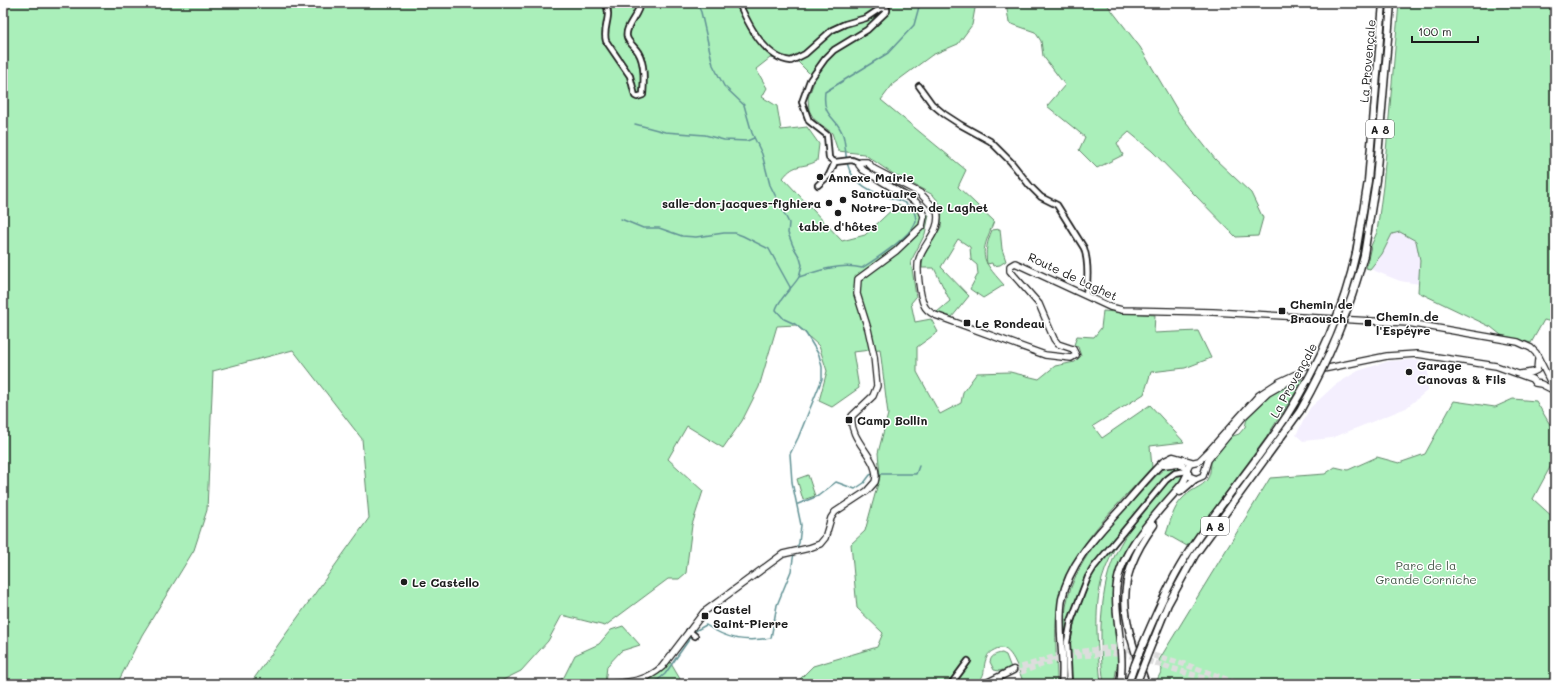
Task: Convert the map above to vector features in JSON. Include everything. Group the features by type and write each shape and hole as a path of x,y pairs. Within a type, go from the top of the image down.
{"highway":[{"name":"La Provençale","path":"1128,684 1143,644 1165,594 1186,556 1286,417 1305,386 1327,342 1344,298 1356,253 1368,181 1383,3"},
{"name":"La Provençale","path":"1137,683 1168,604 1189,565 1300,411 1322,371 1341,328 1357,284 1364,255 1376,180 1391,3"},
{"path":"1062,684 1060,623 1063,598 1071,573 1091,543 1159,466 1168,459 1174,457 1191,462"},
{"path":"1120,684 1122,653 1116,596 1119,572 1133,544 1183,483 1187,471 1178,463 1159,466"},
{"path":"1146,684 1130,636 1125,612 1127,577 1138,550 1150,530 1179,494 1194,479"},
{"path":"985,684 1014,672 993,684"}],"main road":[{"name":"Route de Laghet","path":"860,163 867,162 874,169 920,193 937,211 938,224 919,257 917,267 924,306 931,313 1045,355 1071,358 1076,355 1074,351 1055,342 1039,304 1012,274 1010,266 1018,263 1110,307 1122,310 1220,312 1408,323 1492,337 1526,345 1538,356"},
{"path":"611,684 636,682 655,674 692,634 701,616 710,608 783,554 815,546 823,541 833,514 870,488 876,474 873,465 855,436 852,426 852,416 873,396 877,386 872,349 856,288 861,276 896,252 922,226 924,216 916,202 862,170 859,165 860,163"},
{"path":"1303,373 1274,389 1256,404 1211,456 1205,467 1203,476 1194,479 1187,471 1191,462 1199,460 1259,395 1284,379 1303,373 1381,357 1417,354 1490,365 1532,379 1537,384 1542,384 1555,391"},
{"path":"1538,356 1547,378 1555,391"},
{"path":"1532,379 1538,356"},
{"path":"1518,374 1544,371"},
{"path":"1542,384 1547,378"},
{"path":"1199,460 1205,467"}],"street":[{"path":"605,3 609,13 604,34 606,41 630,76 635,96 637,97 643,94 643,69 641,57 627,37 627,31 638,12 640,3"},
{"path":"739,3 761,41 774,55 791,61 805,54 840,26 866,18 881,8 887,9 887,11 867,30 827,56 810,80 802,102 809,121 827,135 829,139 828,155 835,162"},
{"path":"919,86 932,104 960,126 990,141 1011,162 1041,197 1056,205 1084,248 1088,268 1086,295"},
{"path":"835,162 852,160 860,163"},
{"path":"818,185 829,175 835,162"},
{"path":"1069,684 1067,642 1076,606 1091,572 1166,480 1175,473 1187,471"},
{"path":"951,684 968,661"}],"shaded area":[{"path":"1400,232 1416,241 1420,260 1419,284 1400,281 1370,269 1382,254 1392,234"},
{"path":"1389,361 1428,361 1428,390 1406,408 1332,438 1303,441 1296,435 1310,408 1335,385 1358,371"}],"green space":[{"path":"3,3 976,3 972,25 958,44 932,55 893,84 881,100 966,170 958,187 994,221 984,249 984,256 990,268 1004,285 983,298 970,289 978,274 977,265 971,260 970,247 958,239 941,267 969,296 952,317 937,312 950,301 934,268 922,268 923,257 941,227 942,206 933,195 890,172 864,154 838,151 832,133 814,119 809,110 808,98 815,79 798,62 770,58 756,69 767,88 762,97 777,106 781,130 807,127 819,144 817,161 791,170 783,178 842,241 865,235 898,204 909,210 929,215 925,234 911,261 916,297 911,303 915,322 931,319 938,332 917,347 917,372 940,414 961,403 963,392 977,373 1010,372 1039,379 1055,366 1075,362 1081,356 1078,347 1074,345 1077,336 1094,337 1101,328 1103,311 1155,315 1154,333 1198,331 1211,358 1185,368 1151,372 1144,394 1093,426 1102,438 1150,405 1184,442 1150,446 1152,467 1093,532 1080,550 1070,569 1062,589 1057,610 1057,684 1024,684 1011,654 1002,648 996,649 988,654 982,677 975,684 795,684 813,666 877,647 883,633 857,608 851,544 865,531 880,476 878,453 888,414 880,349 853,352 859,388 832,407 819,401 827,371 819,346 796,325 777,326 759,387 742,421 723,448 687,426 668,459 703,491 692,525 686,573 679,579 668,579 605,626 562,615 548,641 521,671 495,684 250,684 369,518 362,439 293,350 213,371 207,510 194,550 142,635 117,684 3,684"},
{"path":"1006,3 1106,3 1140,47 1179,113 1215,159 1251,193 1263,218 1258,236 1236,237 1152,151 1129,132 1117,143 1123,155 1097,168 1079,150 1085,137 1047,106 1065,85 1043,56 1041,41 1035,32 1009,23"},
{"path":"1399,3 1555,3 1555,323 1544,320 1531,343 1501,335 1491,327 1418,292 1420,260 1416,241 1400,232 1392,234 1382,254 1370,269 1366,268 1371,246 1377,232 1383,186"},
{"path":"1000,229 1002,249 1006,261 1000,265 993,266 992,263 987,264 987,247 992,230"},
{"path":"1304,379 1266,438 1187,546 1166,534 1176,507 1182,499 1206,481 1209,476 1211,460 1230,437 1239,434 1245,427 1247,418 1268,397 1292,383"},
{"name":"Parc de la Grande Corniche","path":"1513,399 1536,401 1555,433 1555,458 1533,499 1555,519 1555,684 1155,684 1162,670 1159,660 1270,478 1325,474 1335,467 1348,470 1377,457 1399,463 1425,454 1454,401 1495,407"},
{"path":"1174,466 1182,470 1163,481 1090,570 1070,616 1065,644 1066,607 1071,588 1089,552 1115,520 1157,475 1165,468"},
{"path":"1183,474 1183,477 1132,541 1118,568 1114,581 1113,601 1118,660 1114,684 1104,684 1102,670 1101,626 1105,588 1114,558 1128,531 1161,488 1168,480"},
{"path":"808,475 815,496 803,500 797,479"},
{"path":"1119,539 1102,579 1099,592 1097,631 1101,684 1072,684 1070,646 1076,615 1095,569"},
{"path":"623,626 640,645 621,651 607,666 605,684 555,684 564,677 575,655 599,644 611,630"},
{"path":"1002,653 1006,655 1011,668 999,671 994,670 990,662 991,658"},
{"path":"670,662 683,684 644,684"}],"waterway":[{"path":"697,3 701,12 713,65 724,86 744,105 752,133 762,154 770,185 789,223 788,233 802,265 799,277"},
{"path":"796,550 799,543 801,525 792,482 790,454 822,379 822,367 819,355 805,332 795,324 784,319 776,310 777,306 799,277 838,267 846,266 862,268 901,240 913,227 916,221 915,214 909,205 873,191 862,184 850,172 843,135 840,128 828,112 826,107 825,92 888,53 914,25 920,3"},
{"path":"635,124 665,132 705,135 724,140 747,141 754,138"},
{"path":"621,219 643,228 659,228 682,236 696,237 724,233 735,233 743,236 769,249 790,287 790,290"},
{"path":"877,474 916,474 919,466"},
{"path":"798,504 818,496 836,482 855,489 873,474"},
{"path":"653,684 665,674 695,631 706,625 722,634 737,639 753,640 771,638 777,605 791,571 794,553"}],"tunnel":[{"path":"1013,670 1064,654 1110,648 1128,649 1181,663 1239,684"},
{"path":"1067,657 1110,653 1128,655 1223,684"},
{"path":"1020,672 1058,659"}],"place":[{"name":"Annexe Mairie","path":"820,177"},
{"name":"Sanctuaire Notre-Dame de Laghet","path":"843,200"},
{"name":"salle-don-jacques-fighiera","path":"829,203"},
{"name":"table d'hôtes","path":"838,213"},
{"name":"Chemin de Braousch","path":"1282,311"},
{"name":"Le Rondeau","path":"967,323"},
{"name":"Chemin de l'Espéyre","path":"1368,323"},
{"name":"Garage Canovas & Fils","path":"1409,372"},
{"name":"Camp Bollin","path":"849,420"},
{"name":"Le Castello","path":"404,582"},
{"name":"Castel Saint-Pierre","path":"705,616"}]}
